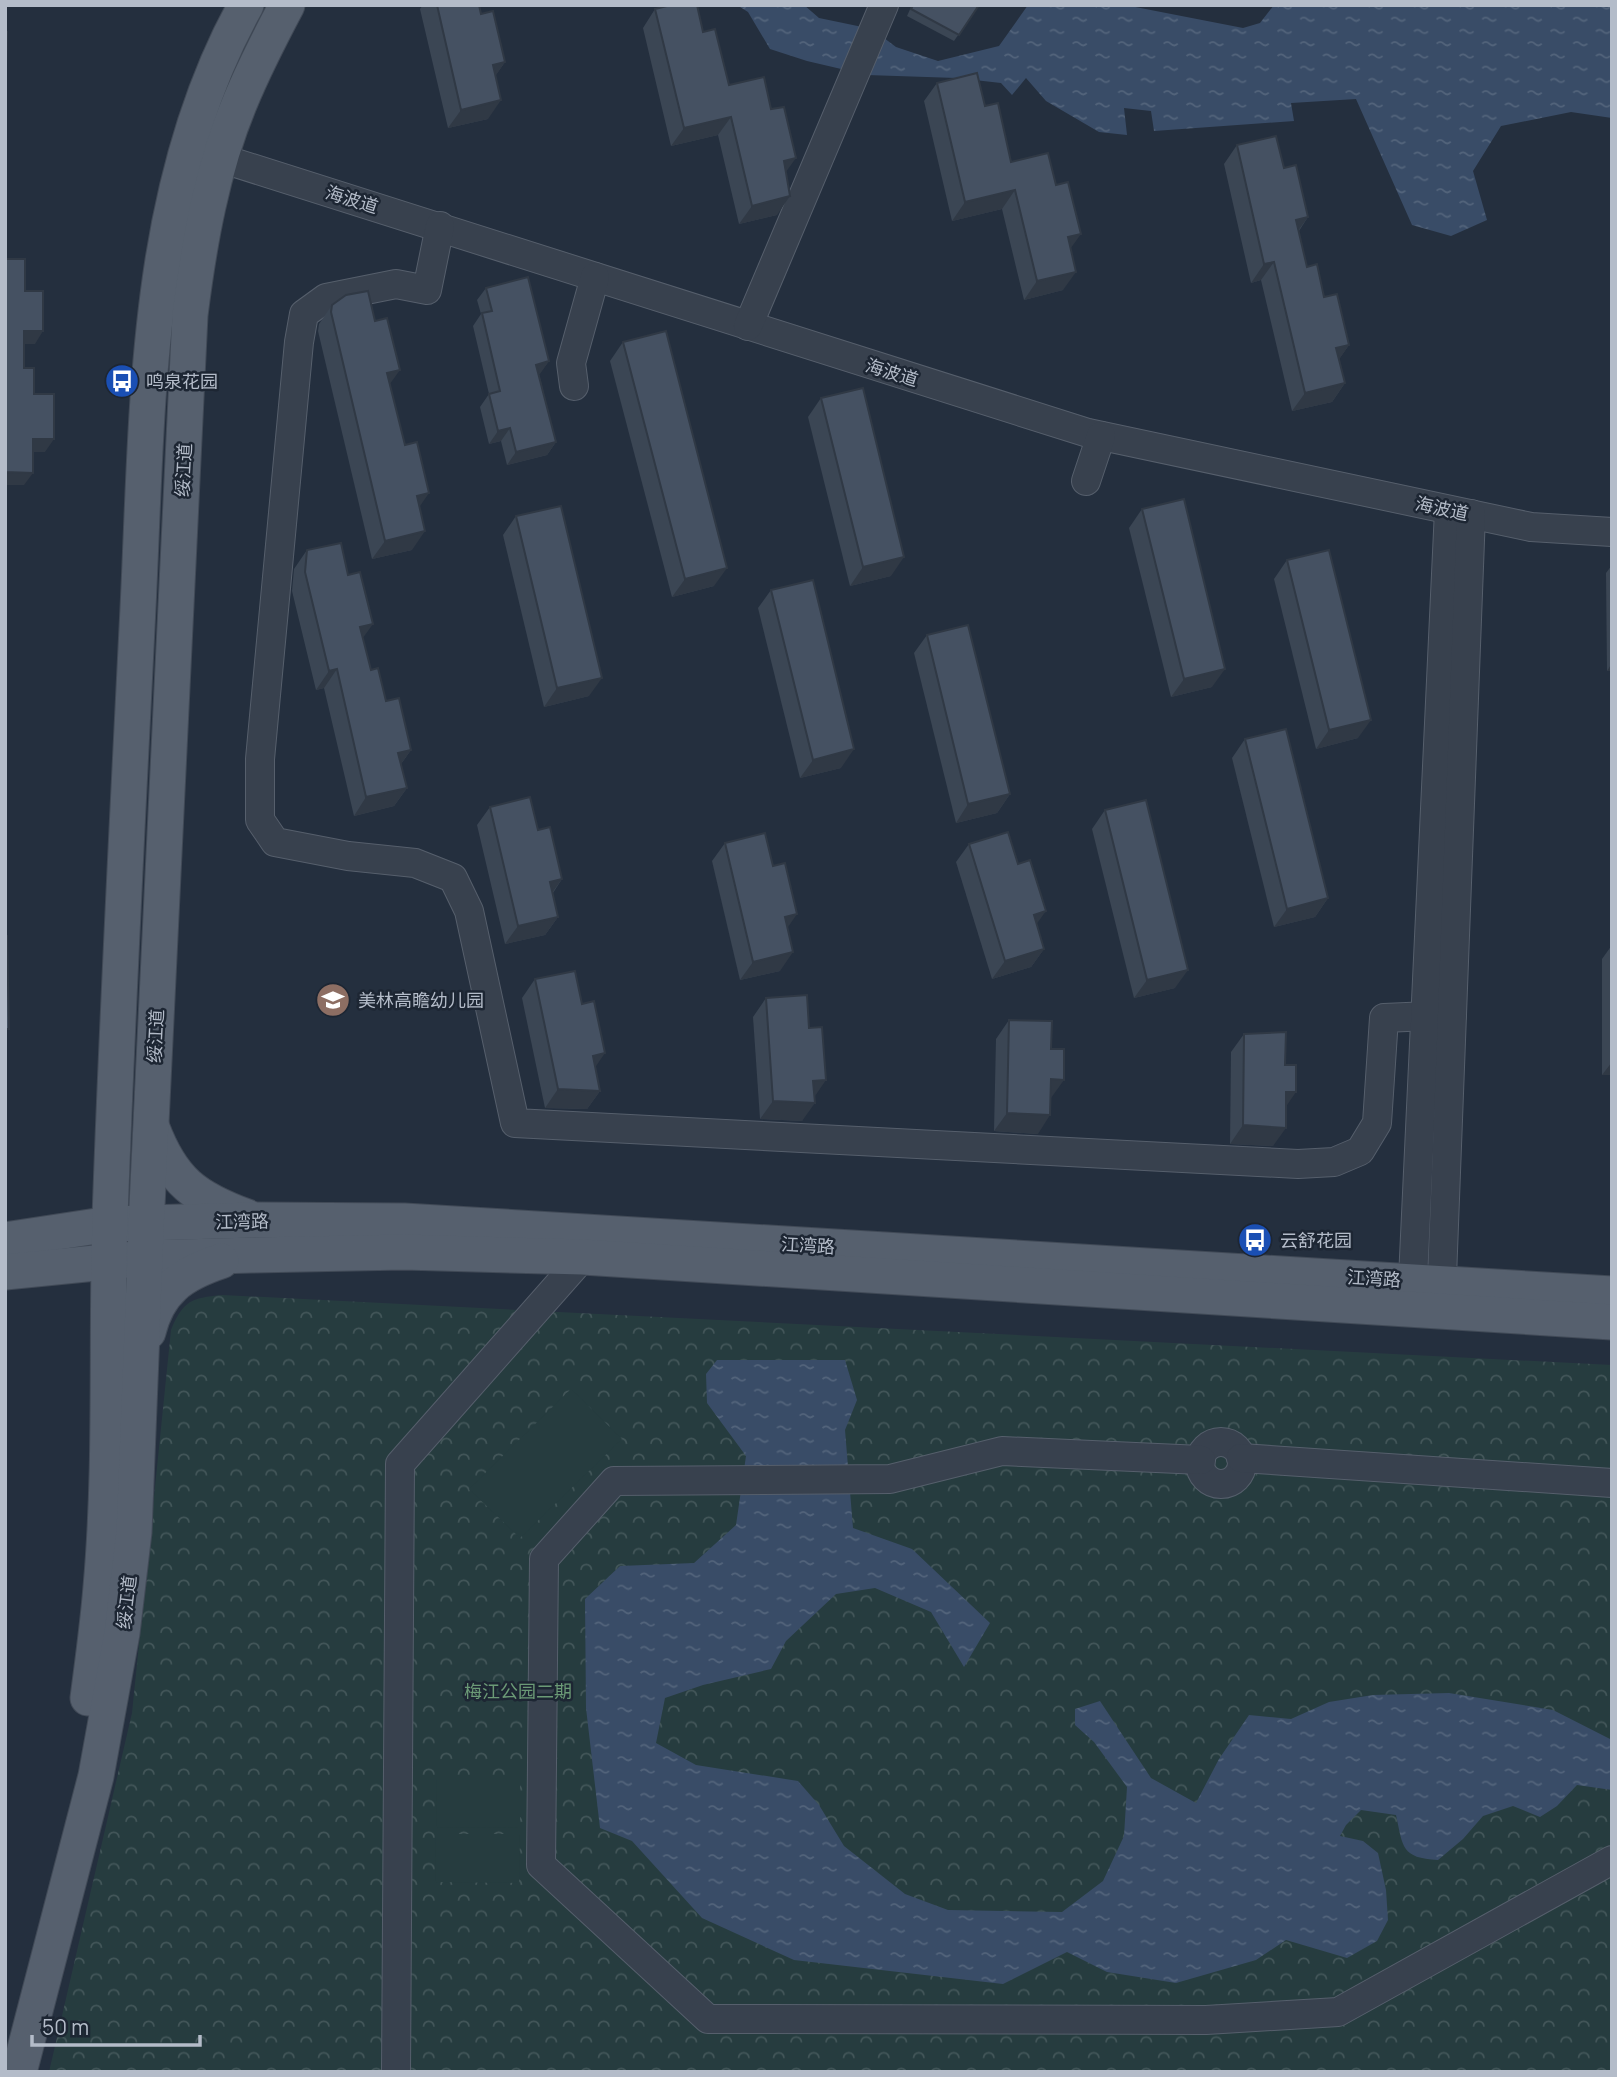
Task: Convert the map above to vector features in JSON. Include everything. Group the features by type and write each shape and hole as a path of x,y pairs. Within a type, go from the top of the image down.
{"main road":[{"name":"绥江道","path":"150,1262 162,1222 151,1125 190,315 205,218 203,100 231,33 246,5"},
{"name":"绥江道","path":"19,2072 93,1788 122,1633 134,1532 126,1352 111,1261 110,1224 123,901 155,312 168,229 205,153 239,103 262,51 287,5"},
{"path":"151,1125 160,1150 182,1182 215,1204 254,1220"},
{"path":"114,1126 123,1157 162,1222 207,1244 252,1255"},
{"name":"江湾路","path":"5,1240 110,1224 254,1220 418,1221 1427,1296 1612,1322"},
{"path":"126,1352 121,1313 150,1262 162,1222"},
{"name":"江湾路","path":"5,1272 111,1261 150,1262 252,1255 404,1252 583,1257 1427,1296 1612,1294"},
{"path":"126,1352 151,1318 163,1296 178,1280 190,1272 219,1261 252,1255"},
{"name":"绥江道","path":"5,2030 72,1787 85,1719 126,1352"}],"street":[{"path":"748,327 884,6"},
{"name":"海波道","path":"205,153 440,226 748,327 1101,436 1531,527 1612,532"},
{"path":"440,226 426,290 396,284 384,286 326,298 304,314 299,342 260,759 260,820 275,842 348,856 415,863 453,878 469,911 515,1123 1298,1164 1334,1162 1360,1151 1377,1123 1384,1018 1439,1016"},
{"path":"574,386 571,363 595,277"},
{"path":"1086,481 1101,436"},
{"path":"1427,1296 1460,512"},
{"path":"396,2072 400,1464 583,1257"},
{"path":"1612,1483 1241,1458 1233,1447 1220,1443 1208,1448 1201,1460 1002,1451 890,1479 614,1481 544,1559 541,1865 708,2019 1206,2020 1338,2012 1612,1860"}],"green space":[{"name":"梅江公园二期","path":"222,1295 1612,1365 1612,2072 49,2072 132,1713 171,1330 189,1303"},
{"path":"571,1389 622,1439 520,1538 469,1489"},
{"path":"437,1778 520,1778 520,1828 436,1827"},
{"path":"436,1834 520,1834 519,1883 435,1882"}],"water":[{"path":"737,5 804,5 819,18 872,29 896,47 938,61 999,46 1028,5 1125,5 1243,28 1260,23 1274,5 1612,5 1612,118 1571,112 1501,126 1473,171 1487,220 1451,236 1412,225 1356,99 1291,103 1294,121 1154,131 1151,111 1124,108 1127,135 1099,132 1046,101 1026,78 1012,95 1001,83 957,78 867,75 770,49 748,12"},
{"path":"717,1360 845,1360 857,1400 845,1430 853,1528 912,1549 990,1623 964,1667 931,1612 875,1588 836,1594 786,1641 771,1669 703,1685 665,1698 656,1743 696,1765 798,1781 819,1805 844,1846 905,1894 948,1910 1062,1912 1103,1881 1124,1836 1127,1787 1094,1742 1075,1725 1075,1709 1100,1701 1151,1778 1196,1803 1219,1759 1249,1715 1291,1719 1329,1702 1373,1695 1449,1693 1553,1710 1612,1740 1612,1790 1577,1785 1557,1806 1540,1817 1513,1806 1483,1816 1463,1839 1438,1860 1417,1857 1406,1849 1396,1815 1361,1810 1346,1825 1340,1836 1363,1841 1378,1853 1386,1890 1388,1920 1377,1941 1347,1958 1286,1940 1256,1960 1176,1983 1107,1972 1067,1952 1003,1984 794,1960 702,1918 632,1841 600,1828 586,1708 585,1599 620,1566 694,1563 736,1525 746,1456 707,1403 706,1374"}],"building":[{"path":"437,5 479,5 481,14 493,11 505,62 493,65 501,100 461,110"},
{"path":"671,5 697,5 703,32 715,29 729,85 764,77 771,109 784,107 796,158 784,161 790,196 752,206 731,117 684,128 655,9"},
{"path":"913,5 979,5 959,35 911,9"},
{"path":"7,32 6,69 5,69"},
{"path":"977,73 985,106 998,103 1011,162 1048,153 1056,185 1068,182 1081,234 1068,237 1076,272 1037,281 1015,190 965,202 937,83"},
{"path":"1276,136 1284,168 1296,165 1308,217 1296,220 1307,267 1317,264 1324,297 1337,294 1349,345 1336,348 1345,383 1305,393 1274,262 1264,264 1237,145"},
{"path":"5,259 25,259 25,291 43,291 43,331 24,331 24,368 34,368 34,394 54,394 54,439 33,439 33,473 5,472"},
{"path":"528,277 549,361 536,365 556,442 516,452 510,428 498,431 489,394 500,391 482,313 492,311 486,288"},
{"path":"368,291 375,321 387,318 400,370 387,373 405,445 417,442 429,493 417,496 425,531 385,541 331,312 332,305 346,295"},
{"path":"666,331 727,568 685,579 623,342"},
{"path":"863,388 904,557 863,567 821,398"},
{"path":"1184,499 1225,669 1184,679 1142,509"},
{"path":"561,506 602,678 557,688 516,516"},
{"path":"341,543 348,575 360,572 373,624 360,627 371,670 378,668 386,701 399,698 411,750 398,753 407,788 366,797 337,669 329,671 305,572 307,550"},
{"path":"1329,550 1371,720 1329,730 1287,560"},
{"path":"813,580 854,749 813,760 771,590"},
{"path":"968,625 1010,794 968,804 927,635"},
{"path":"1286,729 1328,898 1287,909 1245,739"},
{"path":"530,797 538,830 550,827 562,879 550,882 558,917 518,926 490,807"},
{"path":"1146,800 1188,970 1147,980 1105,810"},
{"path":"1008,832 1018,864 1030,860 1046,911 1034,915 1044,949 1005,961 969,844"},
{"path":"765,833 773,866 785,863 797,914 785,917 793,952 753,962 725,843"},
{"path":"7,936 9,1029 5,1029"},
{"path":"575,971 582,1004 594,1001 605,1053 593,1056 600,1091 558,1089 535,979"},
{"path":"807,995 809,1028 822,1027 826,1080 813,1081 815,1103 773,1101 766,998"},
{"path":"1009,1020 1052,1021 1051,1049 1064,1049 1064,1080 1051,1079 1050,1115 1007,1113"},
{"path":"1286,1032 1285,1065 1296,1065 1296,1092 1286,1092 1286,1128 1243,1125 1244,1034"}],"place":[{"name":"鸣泉花园","path":"122,381"},
{"name":"美林高瞻幼儿园","path":"333,1000"},
{"name":"云舒花园","path":"1255,1240"}]}
